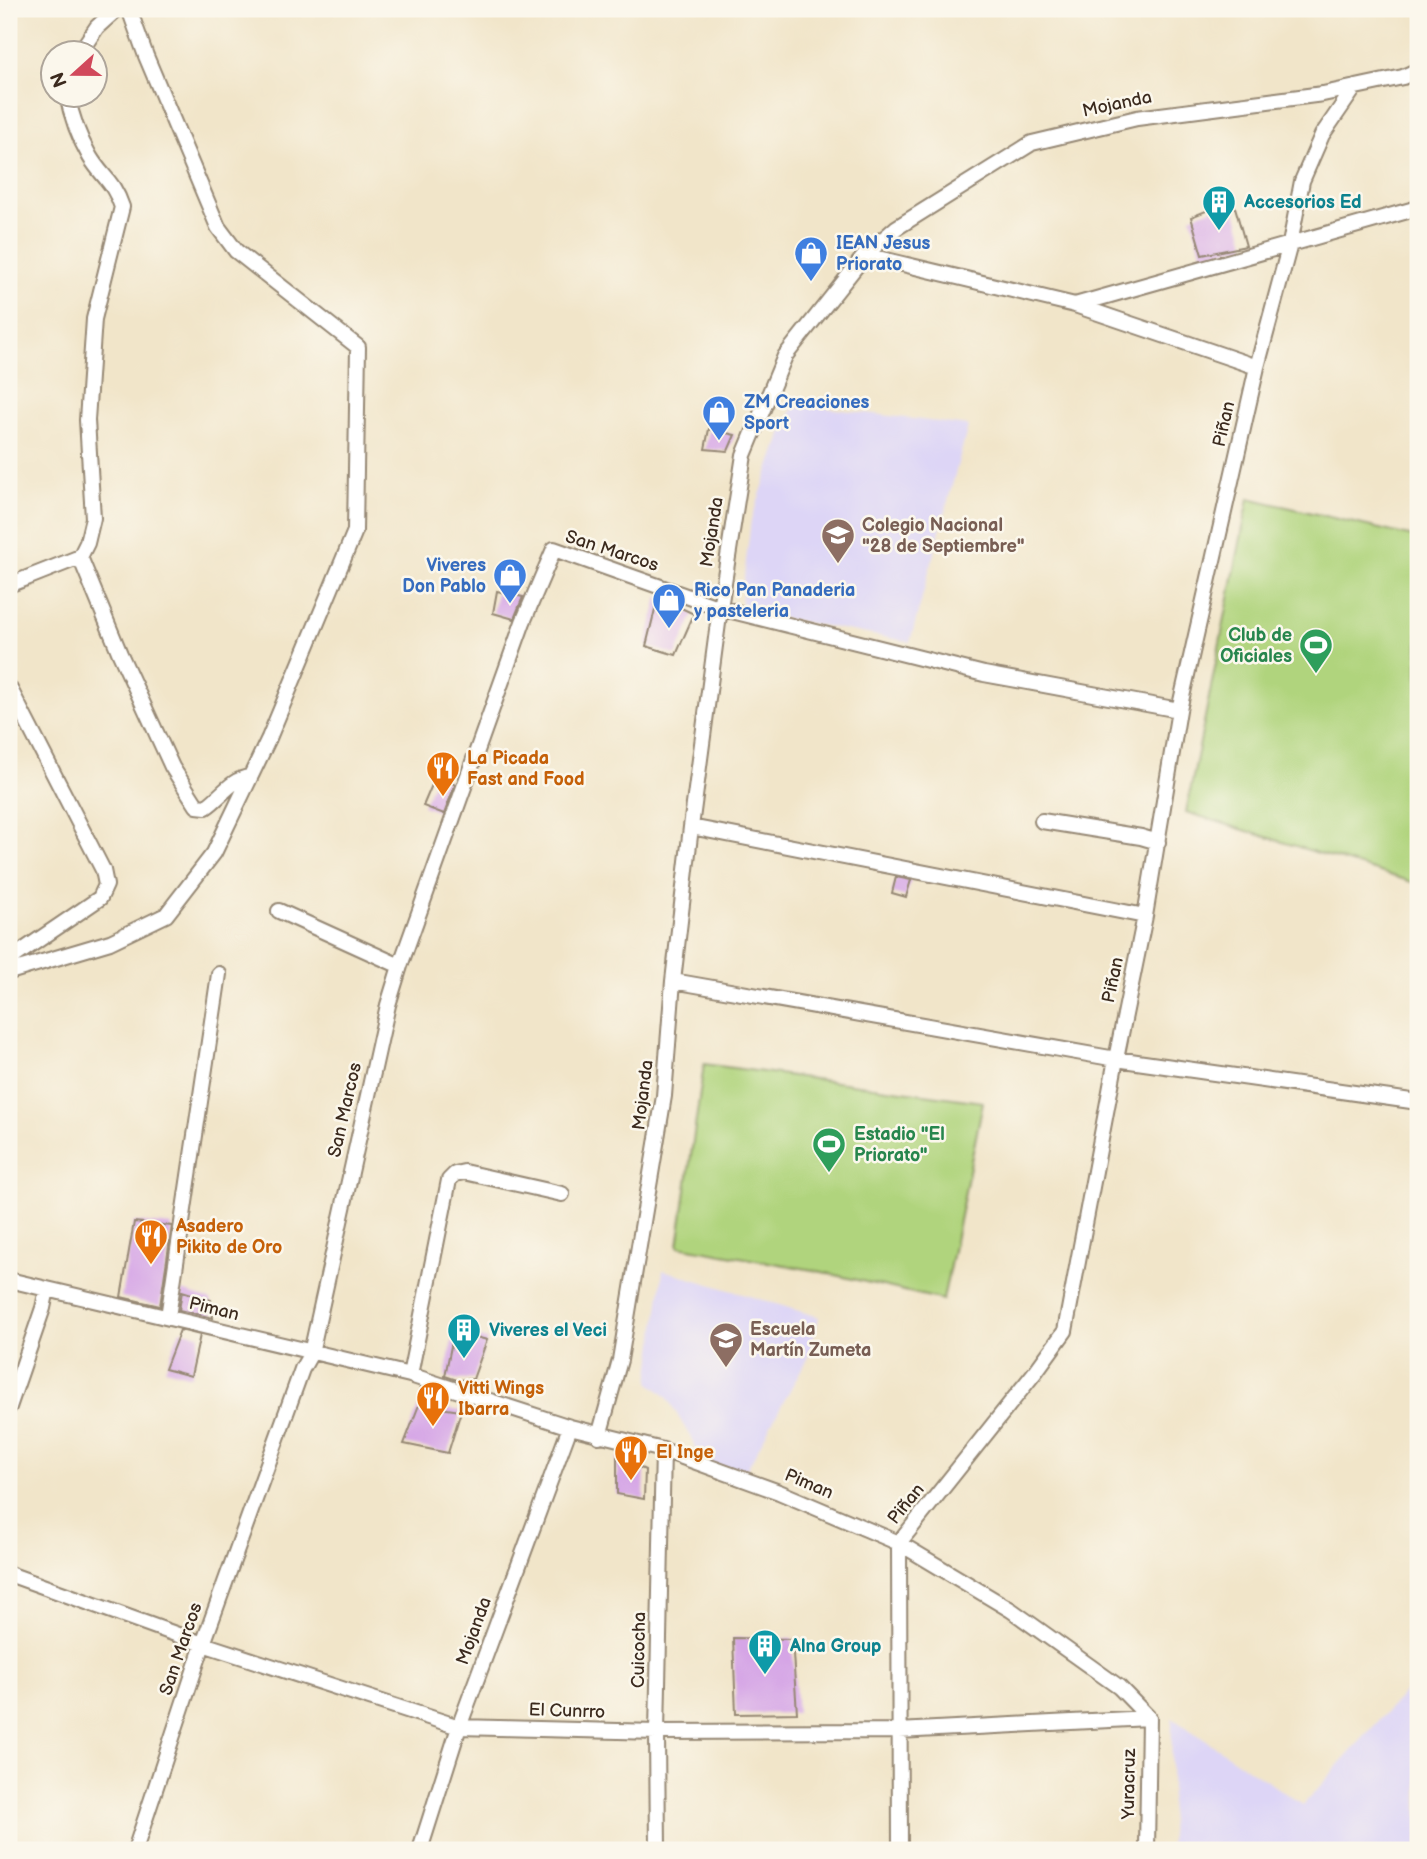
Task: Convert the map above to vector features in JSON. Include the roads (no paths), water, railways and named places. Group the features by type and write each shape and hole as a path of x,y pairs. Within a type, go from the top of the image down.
{"street":[{"path":"90,38 97,27 117,9"},
{"path":"9,972 110,942 166,915 214,853 269,738 355,531 358,347 236,251 218,227 129,9"},
{"name":"Mojanda","path":"599,1436 620,1360 662,1110 673,981 691,827 720,608 744,455 785,356 865,255 896,228 1032,143 1137,118 1323,94 1404,77 1418,71"},
{"name":"Piñan","path":"900,1850 899,1543 1037,1371 1065,1331 1146,916 1180,710 1257,367 1290,244 1303,181 1322,135 1355,87"},
{"path":"9,584 80,557 87,543 93,518 88,420 94,319 122,207 117,189 90,157 70,108"},
{"path":"1075,305 1418,208"},
{"path":"865,255 1075,305 1257,367"},
{"name":"San Marcos","path":"135,1850 202,1644 302,1368 311,1353 388,1005 400,967 519,635 554,549 720,608"},
{"path":"80,557 125,667 172,767 197,806 206,807 240,778 250,777"},
{"path":"720,608 984,674 1180,710"},
{"path":"9,687 103,870 106,885 100,898 9,960"},
{"path":"1042,821 1158,842"},
{"path":"691,827 1146,916"},
{"path":"279,911 400,967"},
{"path":"168,1317 219,974"},
{"path":"673,981 1116,1059 1418,1102"},
{"path":"410,1375 449,1180 464,1171 562,1194"},
{"name":"Piman","path":"9,1280 410,1375 599,1436 663,1450 779,1492 899,1543 1011,1610 1119,1687 1149,1718"},
{"path":"9,1407 47,1289"},
{"name":"Mojanda","path":"419,1850 459,1727 570,1427"},
{"name":"Cuicocha","path":"659,1850 657,1732 663,1450"},
{"name":"El Cunrro","path":"9,1574 202,1644 459,1727 657,1732 898,1731 1149,1718"},
{"name":"Yuracruz","path":"1147,1850 1149,1718"}],"place":[{"name":"Accesorios Ed","path":"1219,232"},
{"name":"IEAN Jesus Priorato","path":"811,283"},
{"name":"ZM Creaciones Sport","path":"719,442"},
{"name":"Colegio Nacional \"28 de Septiembre\"","path":"838,565"},
{"name":"Viveres Don Pablo","path":"510,605"},
{"name":"Rico Pan Panaderia y pasteleria","path":"669,630"},
{"name":"Club de Oficiales","path":"1316,675"},
{"name":"La Picada Fast and Food","path":"443,798"},
{"name":"Estadio \"El Priorato\"","path":"829,1174"},
{"name":"Asadero Pikito de Oro","path":"151,1266"},
{"name":"Viveres el Veci","path":"464,1360"},
{"name":"Escuela Martín Zumeta","path":"726,1369"},
{"name":"Vitti Wings Ibarra","path":"433,1428"},
{"name":"El Inge","path":"631,1482"},
{"name":"Alna Group","path":"765,1676"}]}
